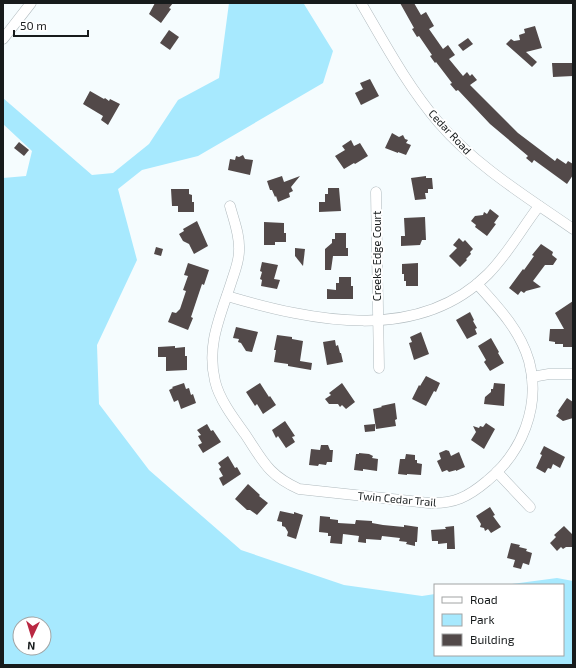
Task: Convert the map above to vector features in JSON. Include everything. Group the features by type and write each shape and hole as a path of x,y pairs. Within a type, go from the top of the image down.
{"street":[{"path":"3,39 31,3"},
{"name":"Cedar Road","path":"361,3 406,78 439,123 475,159 573,229"},
{"name":"Creeks Edge Court","path":"376,192 379,368"},
{"name":"Twin Cedar Trail","path":"230,206 239,236 240,249 238,262 212,347 212,365 215,382 219,393 236,422 268,468 285,482 299,489 434,504 449,503 472,494 505,464 516,449 529,419 532,405 532,377 529,362 519,337 503,314 477,284"},
{"path":"227,296 299,315 340,319 378,320 406,318 421,314 457,298 477,284 499,261 539,206"},
{"path":"532,377 549,374 573,374"},
{"path":"497,472 530,507"}],"green space":[{"path":"229,3 304,4 333,51 323,83 198,156 142,170 118,189 137,260 97,345 99,404 149,470 241,550 344,585 422,596 434,594 434,656 564,656 564,584 512,584 557,578 573,581 573,665 3,665 3,178 26,176 32,151 3,124 3,98 92,175 113,173 149,144 178,100 219,78"}],"building":[{"path":"155,3 173,3 169,8 171,9 161,23 149,14"},
{"path":"400,3 414,3 421,15 426,12 434,26 429,29 443,49 448,45 455,55 449,59 463,76 467,72 470,76 472,74 477,80 470,85 518,133 555,161 557,158 566,164 568,161 573,164 573,175 567,184 534,160 532,163 526,158 528,156 490,124 458,90 456,91 450,84 452,83 430,56 432,55 419,36 417,37 412,29 414,28"},
{"path":"535,26 542,48 526,52 537,62 532,67 506,44 511,39 514,41 520,40 519,35 525,33 524,29"},
{"path":"169,30 179,37 170,50 160,43"},
{"path":"468,38 473,44 463,51 458,45"},
{"path":"552,63 573,63 573,76 553,77"},
{"path":"370,79 379,96 361,105 355,93 363,89 360,83"},
{"path":"90,91 104,99 105,98 109,101 110,99 120,104 108,125 101,120 103,116 83,104"},
{"path":"392,133 399,137 403,135 405,139 408,140 406,143 411,145 406,155 385,148"},
{"path":"351,140 354,146 360,143 368,156 344,169 335,156 345,150 342,146"},
{"path":"19,142 29,150 24,156 14,148"},
{"path":"243,155 245,159 253,160 250,175 228,170 230,159 235,160 236,156 239,157"},
{"path":"282,176 284,182 300,176 291,187 293,191 289,193 290,197 278,202 272,190 270,190 267,181"},
{"path":"426,176 426,178 432,178 433,189 428,189 428,193 425,193 426,199 415,200 411,178"},
{"path":"328,188 339,188 341,211 319,212 319,202 325,202 325,194 328,194"},
{"path":"171,189 189,189 189,194 192,195 192,202 194,202 194,212 178,212 178,206 172,206"},
{"path":"490,209 499,216 494,223 496,224 487,236 475,227 476,225 471,221 475,216 483,215 484,212 487,214"},
{"path":"425,217 426,240 422,240 420,245 401,246 401,236 405,236 404,218"},
{"path":"197,221 208,246 194,254 189,244 183,241 179,234 184,231 183,229"},
{"path":"264,222 284,223 286,242 275,242 275,245 264,245"},
{"path":"335,233 346,233 346,248 348,248 348,256 333,256 331,270 325,270 325,249 332,243 332,239 335,239"},
{"path":"459,238 463,242 465,240 473,249 470,252 471,254 466,259 467,260 460,267 449,256 457,248 453,245"},
{"path":"541,244 553,252 552,255 557,259 553,265 545,265 533,281 541,287 526,291 524,293 521,291 518,295 509,288 523,269 524,270 534,256 532,255"},
{"path":"156,247 163,249 161,256 154,254"},
{"path":"295,248 305,249 303,266 295,256"},
{"path":"262,262 278,265 274,279 280,280 277,289 261,286 262,280 260,279 262,272 260,271"},
{"path":"188,263 209,270 204,285 202,284 191,317 193,318 188,330 168,322 172,312 176,313 180,309 186,291 183,290 188,276 184,275"},
{"path":"418,263 418,286 406,286 404,274 402,274 402,264"},
{"path":"339,277 351,277 353,299 327,299 327,289 336,290 336,283 339,283"},
{"path":"573,301 572,347 563,347 563,344 555,344 555,342 549,341 550,329 564,329 555,313"},
{"path":"470,312 477,328 475,329 477,334 467,339 456,320"},
{"path":"236,327 258,332 252,352 246,351 241,343 238,342 239,339 233,338"},
{"path":"421,332 429,354 414,360 409,343 412,342 410,337"},
{"path":"277,335 292,337 292,339 303,341 300,361 312,363 311,370 274,362 276,350 274,350"},
{"path":"491,338 504,363 490,371 484,362 486,360 478,346"},
{"path":"335,340 343,362 327,365 323,342"},
{"path":"175,346 175,348 185,347 185,356 187,356 187,370 166,371 166,357 158,357 158,347"},
{"path":"426,376 440,383 436,392 434,391 426,406 412,399 419,385 420,386"},
{"path":"184,383 186,389 189,388 191,395 193,394 196,403 181,409 178,400 174,402 169,390 173,388 172,387"},
{"path":"260,383 276,405 263,414 257,404 255,406 246,392"},
{"path":"342,383 355,402 346,409 342,405 340,407 338,404 329,404 325,399 331,395 329,393"},
{"path":"494,383 505,384 504,406 484,404 485,397 491,392 491,389 493,389"},
{"path":"567,398 573,402 573,418 563,421 556,416"},
{"path":"395,403 397,419 395,420 396,426 376,429 373,409"},
{"path":"285,421 295,436 292,437 295,442 286,448 278,436 276,438 272,430"},
{"path":"486,423 495,429 484,449 471,440 476,432 473,426 479,428 480,426 483,427"},
{"path":"207,424 221,442 203,453 198,445 202,443 198,436 201,435 197,430"},
{"path":"375,424 375,431 365,432 364,425"},
{"path":"321,445 328,445 330,450 333,450 332,462 327,462 326,465 309,465 311,449 320,450"},
{"path":"544,446 565,457 560,468 553,464 551,469 548,468 545,473 536,468"},
{"path":"446,450 449,451 451,456 459,452 465,467 456,471 449,472 447,470 442,472 437,461 441,459 439,453"},
{"path":"356,454 369,454 373,456 372,458 378,459 377,471 363,469 363,471 354,470"},
{"path":"406,454 415,455 415,460 417,460 417,463 422,464 421,475 398,474 400,459 405,459"},
{"path":"228,456 235,468 237,467 241,474 223,486 219,478 223,476 219,469 221,467 218,463"},
{"path":"248,484 268,503 257,515 250,510 247,510 235,499"},
{"path":"490,507 495,515 493,516 501,527 491,533 488,529 485,531 484,528 480,527 481,524 476,516"},
{"path":"280,511 294,514 294,512 303,515 296,539 287,536 288,532 285,527 282,526 282,522 277,521"},
{"path":"320,516 338,520 338,523 355,524 356,520 372,521 372,523 383,525 418,527 417,542 415,542 415,546 406,544 407,542 399,541 400,538 382,536 381,540 366,539 366,543 358,542 359,536 343,534 342,544 330,543 331,536 328,536 328,533 319,532"},
{"path":"454,526 455,549 447,549 447,543 438,544 438,541 432,541 431,530 446,529 445,527"},
{"path":"564,526 573,535 573,547 566,547 563,549 561,547 557,551 550,543 556,537 554,535"},
{"path":"511,543 520,545 519,547 527,549 526,551 532,553 529,565 523,563 521,569 513,567 515,560 507,558"}]}
